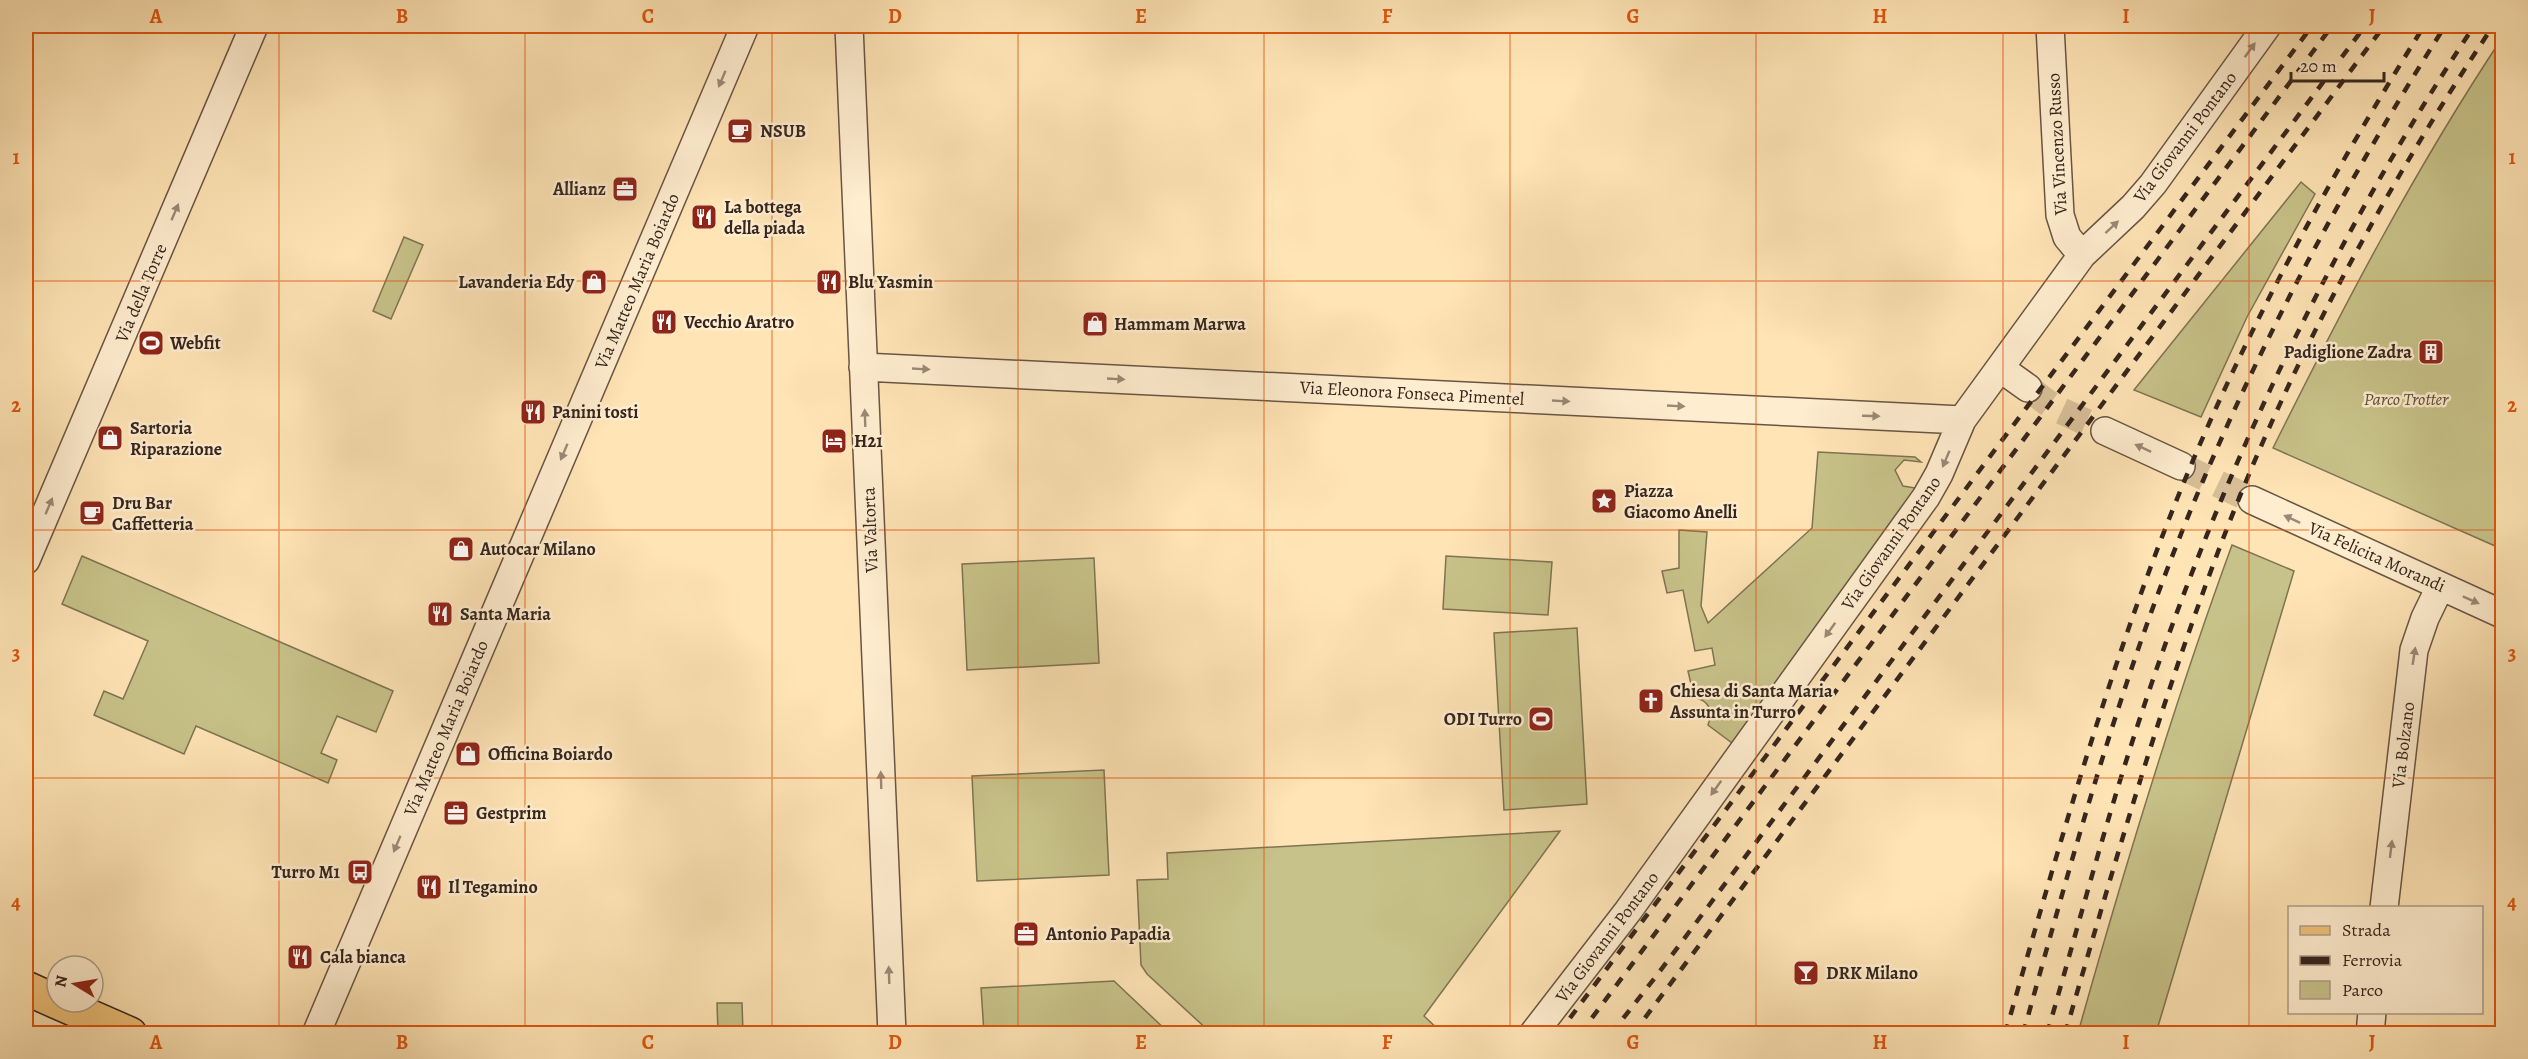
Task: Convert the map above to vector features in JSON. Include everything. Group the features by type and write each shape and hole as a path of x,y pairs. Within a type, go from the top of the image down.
{"main road":[{"path":"26,988 45,997"},
{"path":"84,1014 130,1034"}],"street":[{"name":"Via della Torre","path":"26,560 254,26"},
{"name":"Via Matteo Maria Boiardo","path":"316,1034 745,26"},
{"name":"Via Valtorta","path":"849,26 892,1034"},
{"name":"Via Vincenzo Russo","path":"2050,26 2061,223 2071,243 2082,255"},
{"name":"Via Giovanni Pontano","path":"1533,1034 1628,911 1926,497 1939,474 1962,420 2082,255 2133,207 2153,184 2267,26"},
{"name":"Via Eleonora Fonseca Pimentel","path":"863,367 1962,420"},
{"path":"2000,369 2028,388"},
{"path":"2105,431 2181,466"},
{"name":"Via Felicita Morandi","path":"2252,500 2502,614"},
{"name":"Via Bolzano","path":"2384,906 2414,650 2425,618 2440,587"}],"green space":[{"name":"Parco Trotter","path":"2502,38 2502,549 2273,448 2381,239 2439,138"},
{"path":"2301,182 2315,194 2247,317 2201,417 2134,390"},
{"path":"404,237 423,245 391,319 373,311"},
{"path":"1818,452 1915,457 1921,462 1904,460 1895,470 1903,486 1915,488 1926,474 1891,526 1732,743 1708,725 1709,707 1694,697 1688,671 1715,665 1712,648 1695,651 1683,590 1667,593 1662,571 1679,568 1679,530 1707,532 1701,606 1708,623 1812,528"},
{"path":"2232,545 2294,571 2156,1033 2078,1033 2150,788"},
{"path":"82,556 393,691 376,732 337,716 321,753 337,760 328,783 196,726 184,754 94,715 104,691 123,699 148,641 62,604"},
{"path":"1446,556 1552,562 1548,615 1443,609"},
{"path":"1094,558 1099,663 967,670 962,564"},
{"name":"ODI Turro","path":"1577,628 1587,804 1504,810 1494,633"},
{"path":"1104,770 1109,875 977,881 972,776"},
{"path":"1560,831 1424,1016 1442,1033 1211,1033 1147,974 1141,965 1137,880 1168,879 1167,853"},
{"path":"1114,981 1169,1033 984,1033 981,988"},
{"path":"717,1003 742,1003 743,1033 718,1033"}],"tunnel":[{"path":"2028,388 2053,407 2105,431"},
{"path":"2181,466 2252,500"}],"railway":[{"path":"1558,1034 2312,26"},
{"path":"1580,1034 2332,26"},
{"path":"1611,1034 2365,26"},
{"path":"1633,1034 2384,26"},
{"path":"2005,1034 2101,710 2145,582 2195,455 2285,266 2352,145 2424,26"},
{"path":"2023,1034 2097,776 2138,649 2212,459 2272,331 2337,207 2445,26"},
{"path":"2047,1034 2104,834 2141,715 2172,624 2244,446 2285,359 2374,189 2422,107 2474,26"},
{"path":"2065,1034 2157,726 2199,604 2248,476 2309,343 2378,212 2453,87 2493,26"}],"place":[{"name":"NSUB","path":"740,131"},
{"name":"Allianz","path":"625,189"},
{"name":"La bottega della piada","path":"704,217"},
{"name":"Lavanderia Edy","path":"594,282"},
{"name":"Blu Yasmin","path":"829,282"},
{"name":"Vecchio Aratro","path":"664,322"},
{"name":"Hammam Marwa","path":"1095,324"},
{"name":"Webfit","path":"151,343"},
{"name":"Padiglione Zadra","path":"2431,352"},
{"name":"Panini tosti","path":"533,412"},
{"name":"Sartoria Riparazione","path":"110,438"},
{"name":"H21","path":"834,441"},
{"name":"Piazza Giacomo Anelli","path":"1604,501"},
{"name":"Dru Bar Caffetteria","path":"92,513"},
{"name":"Autocar Milano","path":"461,549"},
{"name":"Santa Maria","path":"440,614"},
{"name":"Chiesa di Santa Maria Assunta in Turro","path":"1651,701"},
{"name":"ODI Turro","path":"1541,719"},
{"name":"Officina Boiardo","path":"468,754"},
{"name":"Gestprim","path":"456,813"},
{"name":"Turro M1","path":"360,872"},
{"name":"Il Tegamino","path":"429,887"},
{"name":"Antonio Papadia","path":"1026,934"},
{"name":"Cala bianca","path":"300,957"},
{"name":"DRK Milano","path":"1806,973"}]}
